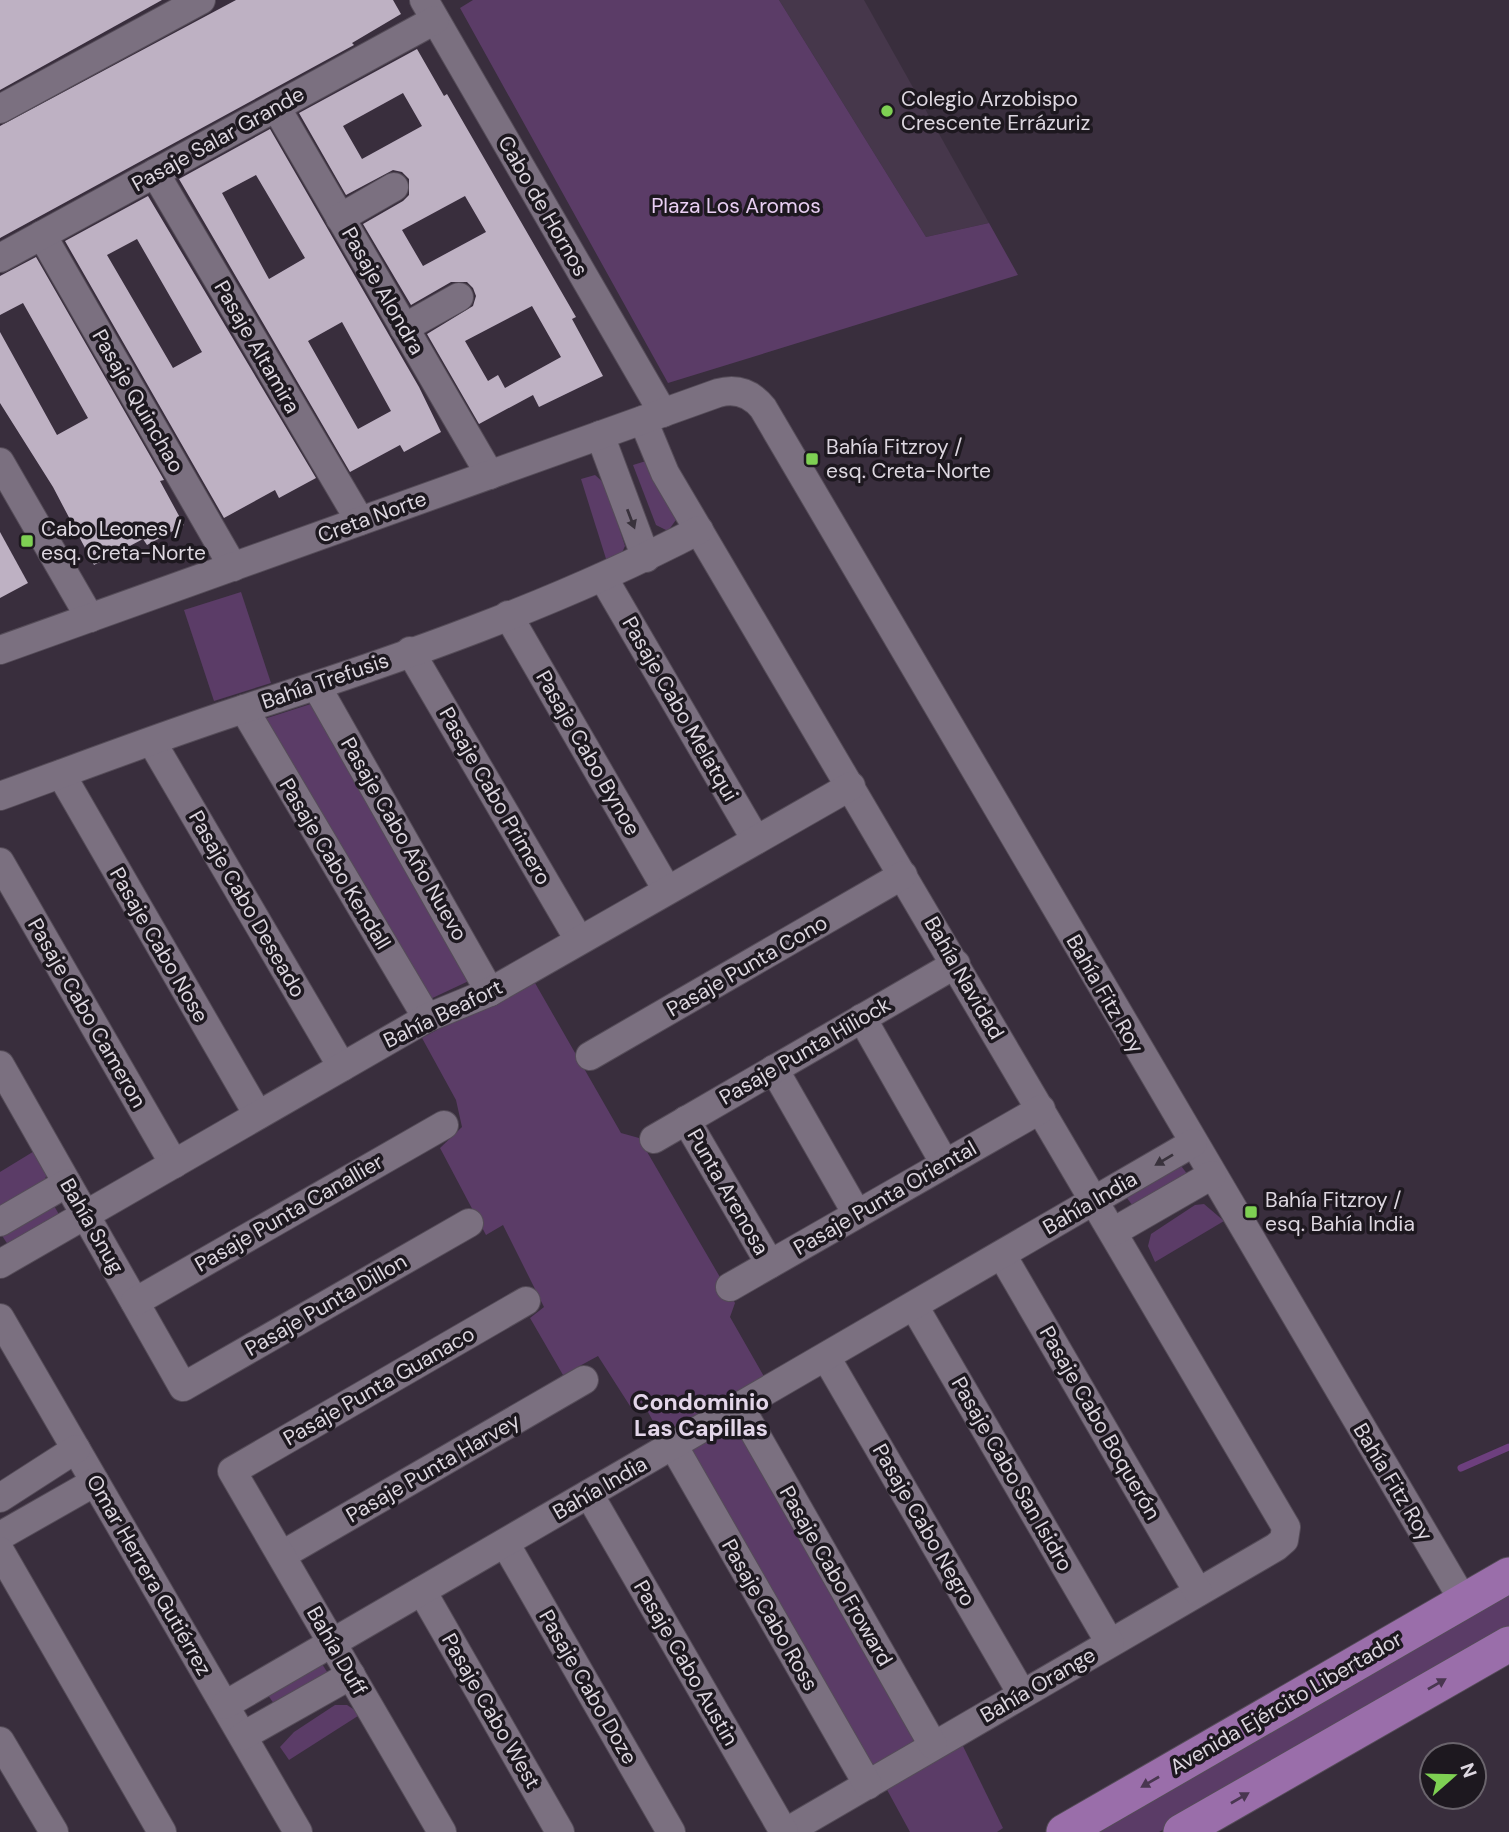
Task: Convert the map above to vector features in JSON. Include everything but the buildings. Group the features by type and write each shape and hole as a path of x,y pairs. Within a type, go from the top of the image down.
{"main road":[{"name":"Avenida Ejército Libertador","path":"1064,1832 1509,1575"},
{"path":"1181,1832 1509,1644"}],"street":[{"path":"0,109 201,0"},
{"name":"Pasaje Salar Grande","path":"0,258 276,107 429,10"},
{"name":"Cabo de Hornos","path":"429,10 653,417"},
{"name":"Pasaje Alondra","path":"276,107 490,475"},
{"name":"Pasaje Altamira","path":"155,173 360,521"},
{"path":"340,218 394,187"},
{"name":"Pasaje Quinchao","path":"42,234 233,567"},
{"path":"404,328 459,297"},
{"name":"Creta Norte","path":"0,650 727,391 744,393"},
{"name":"Bahía Fitz Roy","path":"744,393 763,408 1463,1600"},
{"name":"Bahía Navidad","path":"653,417 662,466 1283,1521 1286,1535"},
{"path":"600,435 646,558"},
{"path":"0,462 90,618"},
{"name":"Bahía Trefusis","path":"0,796 244,709 317,687 604,579 699,530"},
{"name":"Pasaje Cabo Melatqui","path":"604,579 756,840"},
{"name":"Pasaje Cabo Bynoe","path":"508,615 667,890"},
{"name":"Pasaje Cabo Primero","path":"410,651 579,940"},
{"name":"Pasaje Cabo Año Nuevo","path":"317,687 490,992"},
{"name":"Pasaje Cabo Kendall","path":"244,709 427,1018"},
{"name":"Pasaje Cabo Deseado","path":"152,742 342,1067"},
{"name":"Pasaje Cabo Nose","path":"61,774 258,1115"},
{"name":"Bahía Beafort","path":"0,1264 427,1018 490,992 850,786"},
{"name":"Pasaje Cabo Cameron","path":"0,862 174,1164"},
{"name":"Pasaje Punta Cono","path":"590,1056 903,875"},
{"name":"Pasaje Punta Hiliock","path":"654,1139 956,964"},
{"path":"862,1018 945,1164"},
{"name":"Bahía Snug","path":"0,1065 183,1387"},
{"path":"774,1069 857,1214"},
{"name":"Pasaje Punta Oriental","path":"730,1287 1041,1109"},
{"name":"Punta Arenosa","path":"686,1120 769,1264"},
{"name":"Pasaje Punta Canallier","path":"135,1302 444,1125"},
{"name":"Bahía India","path":"225,1705 1193,1143"},
{"name":"Bahía India","path":"1114,1232 1212,1175"},
{"path":"0,1222 67,1183"},
{"name":"Pasaje Punta Dillon","path":"183,1387 469,1223"},
{"name":"Pasaje Cabo Boquerón","path":"1002,1255 1198,1592"},
{"name":"Pasaje Punta Guanaco","path":"232,1471 526,1301"},
{"name":"Pasaje Cabo San Isidro","path":"914,1306 1110,1643"},
{"name":"Omar Herrera Gutiérrez","path":"0,1318 298,1832"},
{"name":"Pasaje Cabo Negro","path":"826,1357 1022,1694"},
{"name":"Pasaje Punta Harvey","path":"282,1555 584,1380"},
{"name":"Pasaje Cabo Froward","path":"740,1407 933,1745"},
{"name":"Pasaje Cabo Ross","path":"673,1446 868,1785"},
{"path":"0,1498 76,1449"},
{"name":"Bahía Duff","path":"232,1471 442,1832"},
{"path":"0,1536 95,1482"},
{"name":"Pasaje Cabo Austin","path":"589,1494 785,1832"},
{"name":"Bahía Orange","path":"785,1832 1276,1547 1286,1535"},
{"name":"Pasaje Cabo Doze","path":"505,1543 671,1832"},
{"path":"0,1551 162,1832"},
{"name":"Pasaje Cabo West","path":"422,1591 560,1832"},
{"path":"243,1736 351,1675"},
{"path":"0,1741 54,1832"}],"shaded area":[{"name":"Colegio Arzobispo Crescente Errázuriz","path":"779,0 864,0 989,223 926,237"}],"green space":[{"name":"Plaza Los Aromos","path":"473,0 779,0 926,237 989,223 1018,275 668,383 460,8"},
{"path":"646,461 678,517 668,531 656,525 633,465"},
{"path":"595,475 605,484 625,546 620,557 607,562 581,479"},
{"path":"241,592 271,683 214,701 184,610"},
{"path":"317,702 473,979 426,1001 261,720"},
{"path":"535,983 621,1133 639,1138 735,1303 730,1317 766,1380 664,1441 643,1403 630,1406 598,1356 563,1375 530,1318 544,1307 503,1225 486,1235 440,1148 462,1127 456,1100 422,1038"},
{"path":"36,1150 48,1171 44,1182 0,1208 0,1172"},
{"path":"1178,1162 1188,1175 1135,1209 1127,1198"},
{"path":"53,1204 61,1218 10,1248 1,1234"},
{"path":"1204,1204 1224,1221 1155,1262 1148,1246 1151,1234 1195,1205"},
{"path":"739,1419 922,1737 865,1770 683,1447"},
{"path":"1509,1585 1509,1630 1159,1832 1092,1832"},
{"path":"322,1664 331,1678 276,1707 268,1695"},
{"path":"335,1705 347,1705 361,1714 289,1760 280,1747 294,1732"},
{"path":"960,1740 1003,1828 997,1832 910,1832 885,1786"}],"waterway":[{"path":"1461,1468 1509,1447"}],"place":[{"name":"Colegio Arzobispo Crescente Errázuriz","path":"887,111"},
{"name":"Bahía Fitzroy / esq. Creta-Norte","path":"812,459"},
{"name":"Cabo Leones / esq. Creta-Norte","path":"27,541"},
{"name":"Bahía Fitzroy / esq. Bahía India","path":"1251,1212"}],"district":[{"name":"Condominio Las Capillas","path":"701,1415"}]}
